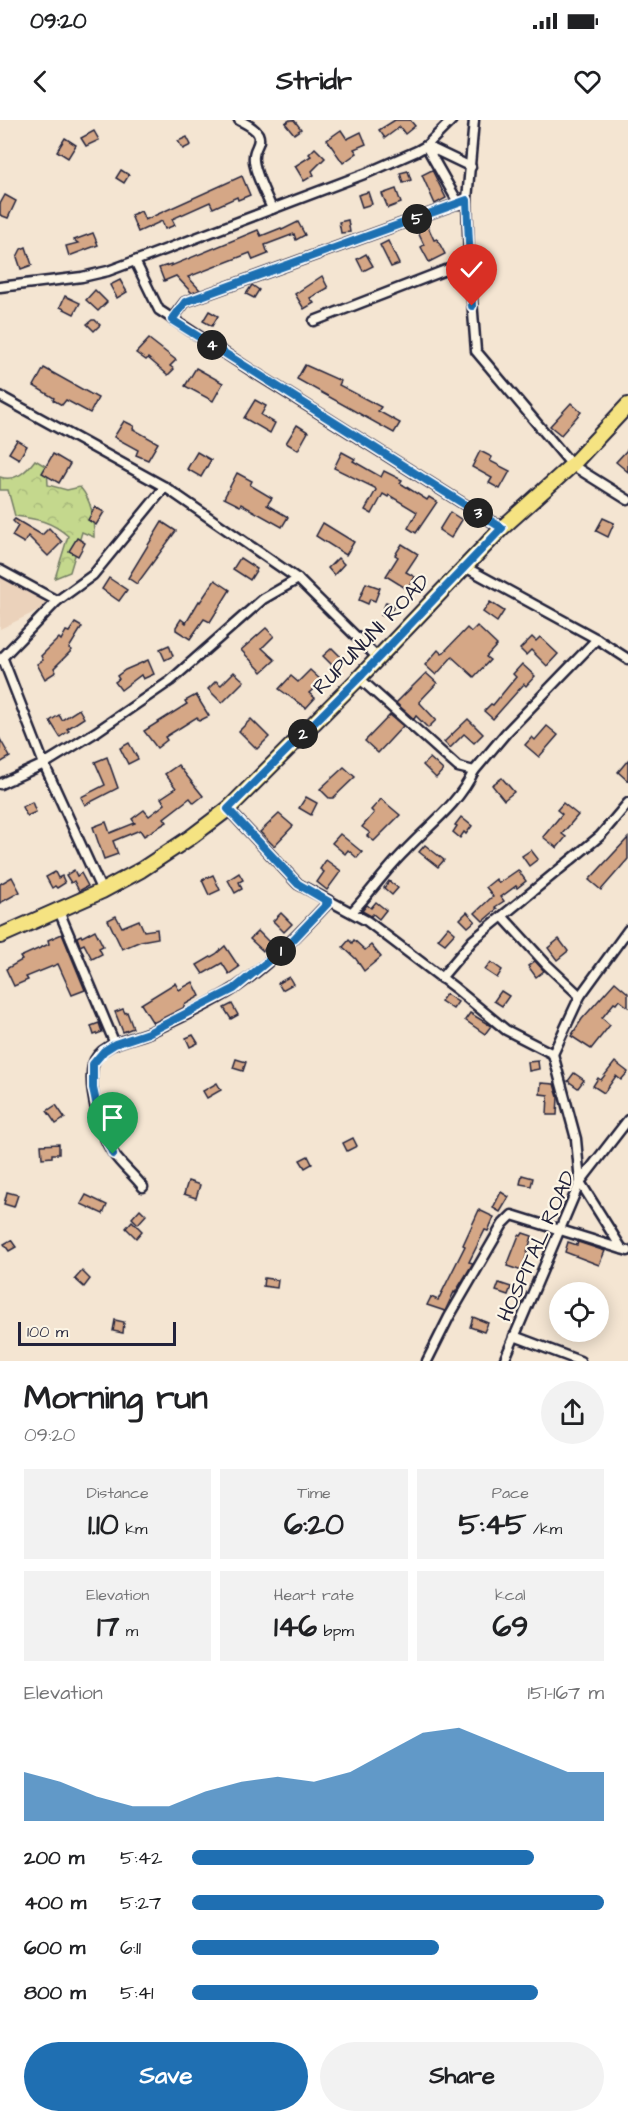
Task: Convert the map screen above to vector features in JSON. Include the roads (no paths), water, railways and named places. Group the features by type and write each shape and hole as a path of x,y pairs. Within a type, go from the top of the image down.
{"main road":[{"name":"RUPUNUNI ROAD","path":"0,936 102,891 141,870 228,809 359,678 502,528 572,465 628,405"}],"street":[{"path":"239,120 256,131 259,138 259,144 254,153 254,162 272,209"},
{"path":"0,287 82,277 108,271 367,172 426,146 452,120"},
{"path":"474,120 471,166 463,202 476,351 572,465 628,500"},
{"path":"426,146 471,166"},
{"path":"426,146 463,202"},
{"path":"172,320 185,302 463,202"},
{"path":"135,261 159,310 172,320 502,528"},
{"path":"314,321 469,261"},
{"path":"0,396 165,487 298,579 378,658"},
{"path":"102,891 44,764 1,659 57,601 93,575 165,487"},
{"path":"465,567 628,658"},
{"path":"0,570 57,601"},
{"path":"0,784 44,764 96,732 170,681 263,599 298,579"},
{"path":"352,912 402,854 451,807 474,771 506,733 597,639"},
{"path":"359,678 458,767 474,771"},
{"path":"441,978 473,940 600,836 628,803"},
{"path":"228,809 298,884 352,912 506,1030 553,1054"},
{"path":"143,1187 113,1154 102,1130 93,1088 93,1064 104,1051 115,1044 148,1033 234,989 290,943 329,902"},
{"path":"59,911 115,1044"},
{"path":"503,917 546,964 580,996"},
{"path":"625,1250 580,1182 576,1139 553,1054 580,996 628,930"},
{"name":"HOSPITAL ROAD","path":"504,1361 580,1182 628,1120"},
{"path":"426,1361 503,1224 512,1215 625,1250"},
{"path":"514,1336 580,1361"}]}
